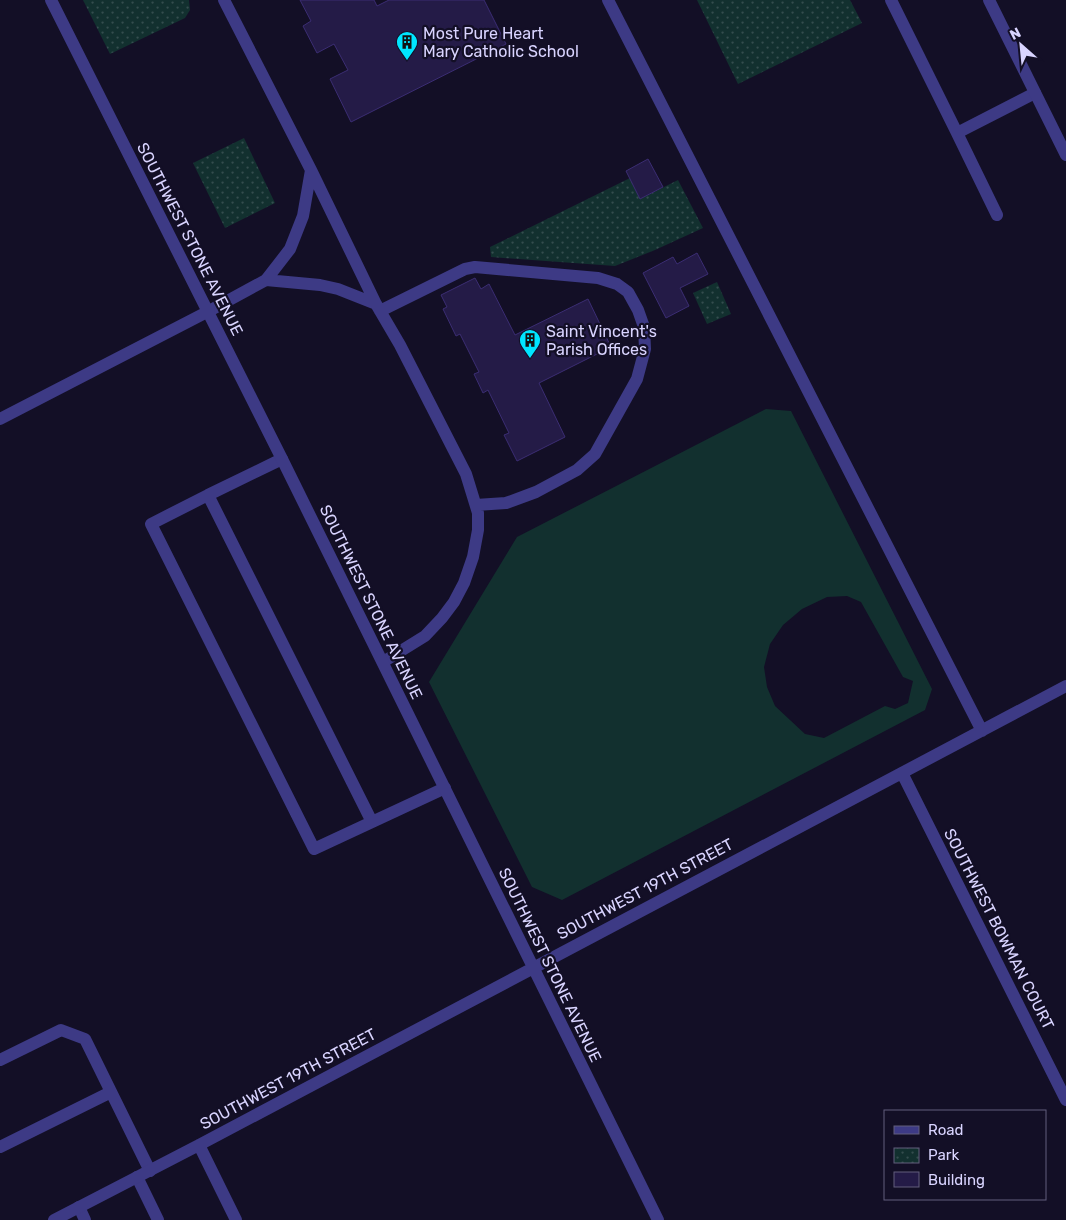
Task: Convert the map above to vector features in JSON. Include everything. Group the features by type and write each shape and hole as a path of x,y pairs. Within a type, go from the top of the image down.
{"street":[{"name":"SOUTHWEST STONE AVENUE","path":"51,0 209,311 658,1220"},
{"path":"224,0 311,170 378,308 400,346 466,474 478,513 478,530 473,557 464,583 454,602 425,636 383,662"},
{"path":"608,0 982,731"},
{"path":"891,0 997,215"},
{"path":"989,0 1066,155"},
{"path":"957,133 1035,93"},
{"path":"0,419 266,280 290,249 302,216 311,170"},
{"path":"266,280 320,285 338,290 378,308 465,269 475,267 598,278 617,284 628,292 638,310 644,327 645,349 637,379 595,454 577,470 536,492 506,503 476,506"},
{"path":"282,459 151,524 314,849 445,788"},
{"path":"208,495 372,822"},
{"name":"SOUTHWEST 19TH STREET","path":"54,1220 1066,686"},
{"name":"SOUTHWEST BOWMAN COURT","path":"902,773 1066,1100"},
{"path":"0,1060 61,1030 85,1039 150,1171"},
{"path":"0,1147 111,1092"},
{"path":"199,1145 236,1220"},
{"path":"137,1177 158,1220"},
{"path":"78,1207 85,1220"}],"green space":[{"path":"83,0 189,0 190,10 185,18 110,54"},
{"path":"697,0 850,0 862,23 738,84"},
{"path":"244,138 275,203 225,228 193,163"},
{"path":"630,178 640,199 678,180 703,228 615,266 491,257 490,247"},
{"path":"717,282 731,314 707,324 693,293"},
{"path":"766,409 791,411 932,689 925,710 562,900 532,887 429,682 517,537","holes":["847,596 861,602 903,677 913,681 908,703 895,709 885,706 824,738 805,734 775,706 767,687 764,667 770,644 783,625 802,609 827,597"]}],"building":[{"name":"Most Pure Heart Mary Catholic School","path":"300,0 374,0 377,6 389,0 484,0 506,44 351,122 330,79 348,70 334,44 317,53 303,26 311,21"},
{"path":"648,159 663,187 640,199 626,171"},
{"path":"697,253 708,274 680,288 689,306 666,318 643,273 673,257 677,264"},
{"name":"Saint Vincent's Parish Offices","path":"475,278 481,289 489,284 515,335 588,299 611,347 539,383 565,437 517,461 504,435 509,433 488,390 483,393 474,374 479,372 460,334 456,336 443,309 447,307 441,295"}],"place":[{"name":"Most Pure Heart Mary Catholic School","path":"407,61"},
{"name":"Saint Vincent's Parish Offices","path":"530,359"}]}
